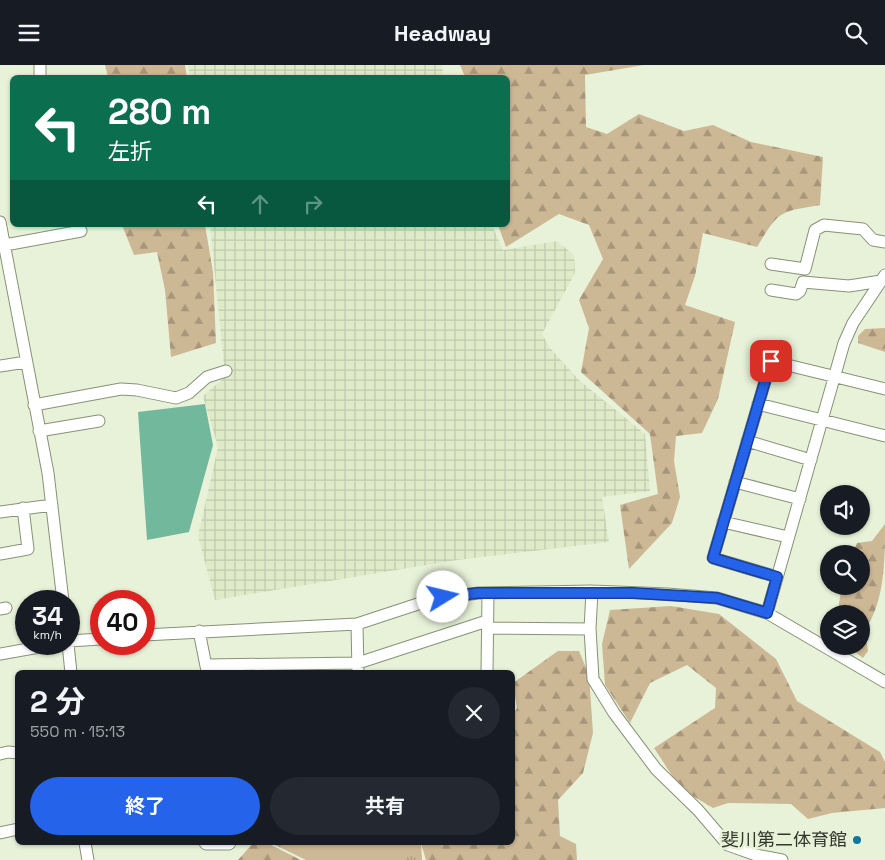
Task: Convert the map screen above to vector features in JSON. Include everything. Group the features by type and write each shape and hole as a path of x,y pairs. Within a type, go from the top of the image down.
{"street":[{"path":"0,221 48,473 62,590"},
{"path":"770,290 796,294 800,291 814,230 824,225 863,229 873,240 885,242"},
{"path":"5,245 82,231 78,227"},
{"path":"771,264 805,269"},
{"path":"803,282 848,285 884,276"},
{"path":"767,613 844,343 853,323 884,276"},
{"path":"777,577 713,558 771,361 885,389"},
{"path":"0,366 26,362"},
{"path":"34,405 121,389 137,390 176,398 189,393 207,377 226,371"},
{"path":"758,404 885,437"},
{"path":"39,431 99,421"},
{"path":"747,441 811,460"},
{"path":"735,482 800,499"},
{"path":"0,512 52,505"},
{"path":"0,554 28,549 23,508"},
{"path":"723,522 788,537"},
{"path":"592,591 590,629 593,679 614,713 656,769 698,810 728,845 756,855 782,860"},
{"path":"155,634 309,628 357,624 430,600 456,595 592,591 717,598 767,613 885,682"},
{"path":"487,670 488,593"},
{"path":"357,624 358,668"},
{"path":"199,631 207,669 358,668 488,625 590,629"},
{"path":"0,654 15,651"},
{"path":"69,655 70,670"},
{"path":"0,754 15,753"},
{"path":"0,833 15,830"},
{"path":"85,845 88,860"},
{"path":"206,845 222,845"}],"shaded area":[{"path":"188,65 442,65 443,75 190,75"},
{"path":"210,227 493,227 503,250 557,241 574,255 575,273 542,334 550,348 579,380 645,434 650,491 602,497 609,542 457,560 215,600 198,536 218,447 203,396 225,377"},
{"path":"205,404 213,445 189,532 147,540 138,412"}],"green space":[{"path":"105,65 185,65 187,75 108,75"},
{"path":"460,65 644,65 585,75 586,127 607,134 639,114 684,131 713,125 751,142 823,157 820,205 796,209 781,215 770,226 757,247 703,233 695,276 685,305 735,322 718,399 702,433 676,436 674,461 680,497 672,523 629,569 620,505 658,494 650,434 581,372 589,328 579,300 603,259 589,225 559,214 506,247 499,227 510,227 510,75 464,75"},
{"path":"123,227 205,227 213,272 216,343 171,357 165,290 157,252 134,255"},
{"path":"885,328 885,352 858,343 858,336 865,329"},
{"path":"885,524 885,551 880,593 870,622 870,605 839,605 840,595 870,595 870,545 856,545 857,543 872,541"},
{"path":"671,606 719,614 776,659 797,701 880,752 885,762 885,808 832,813 808,819 791,804 728,803 713,808 681,789 654,748 715,708 716,688 687,665 650,683 630,723 605,685 602,644 610,610"},
{"path":"558,651 579,651 589,675 593,733 583,773 558,800 560,836 576,844 577,860 426,860 422,845 515,845 515,712 517,708 515,682"},
{"path":"251,845 271,845 301,860 238,860"},
{"path":"275,845 421,845 422,860 306,860"},
{"path":"285,845 413,845 405,860 315,860"}],"place":[{"name":"斐川第二体育館","path":"857,840"}],"route":[{"path":"443,597 478,593 592,591 667,594 717,598 767,613 777,577 713,558 771,361"}]}
